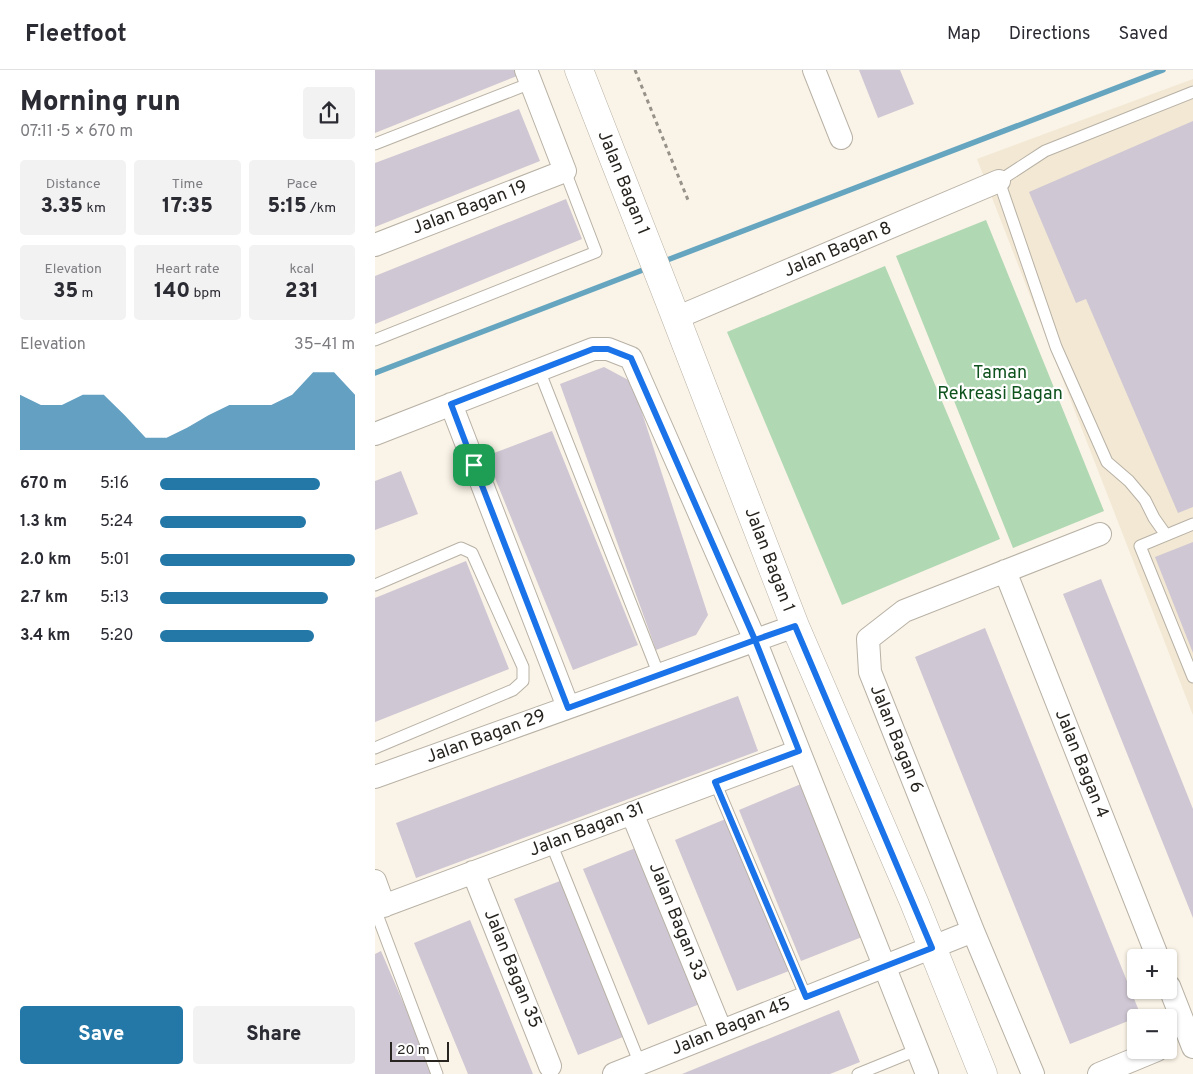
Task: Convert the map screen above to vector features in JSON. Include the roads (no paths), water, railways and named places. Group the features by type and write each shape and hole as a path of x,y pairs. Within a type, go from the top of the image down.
{"street":[{"name":"Jalan Bagan 1","path":"579,70 795,626 932,948 983,1074"},
{"path":"814,70 841,138"},
{"path":"529,77 565,171"},
{"name":"Jalan Bagan 19","path":"375,245 565,171"},
{"name":"Jalan Bagan 8","path":"673,309 999,181"},
{"path":"375,434 593,349 608,349 631,358 755,640 927,1074"},
{"path":"451,404 568,708"},
{"name":"Jalan Bagan 6","path":"1033,1074 973,931 870,672 868,639 904,611 1100,534"},
{"name":"Jalan Bagan 4","path":"1005,571 1154,949"},
{"name":"Jalan Bagan 29","path":"375,777 795,626"},
{"name":"Jalan Bagan 31","path":"378,908 799,751"},
{"name":"Jalan Bagan 33","path":"632,813 721,1031"},
{"name":"Jalan Bagan 35","path":"473,872 550,1066"},
{"path":"375,881 378,908"},
{"name":"Jalan Bagan 45","path":"616,1074 973,931"},
{"path":"1172,999 1184,1043"},
{"path":"1099,1074 1135,1059"}],"lane":[{"path":"375,144 529,77"},
{"path":"1166,535 1154,518 1145,500 1129,481 1107,462 1055,347 999,181 1045,151 1193,92"},
{"path":"375,340 596,252 565,171"},
{"path":"539,370 659,675"},
{"path":"1193,524 1140,546 1193,677"},
{"path":"375,585 461,548 472,553 523,667 523,681 513,690 375,748"},
{"path":"715,782 806,997"},
{"path":"551,843 640,1064"},
{"path":"378,908 437,1074"},
{"path":"858,1074 917,1050"}],"waterway":[{"path":"662,262 1163,70"},
{"path":"375,373 648,268"}],"park label":[{"name":"Taman Rekreasi Bagan","path":"1000,383"}]}
